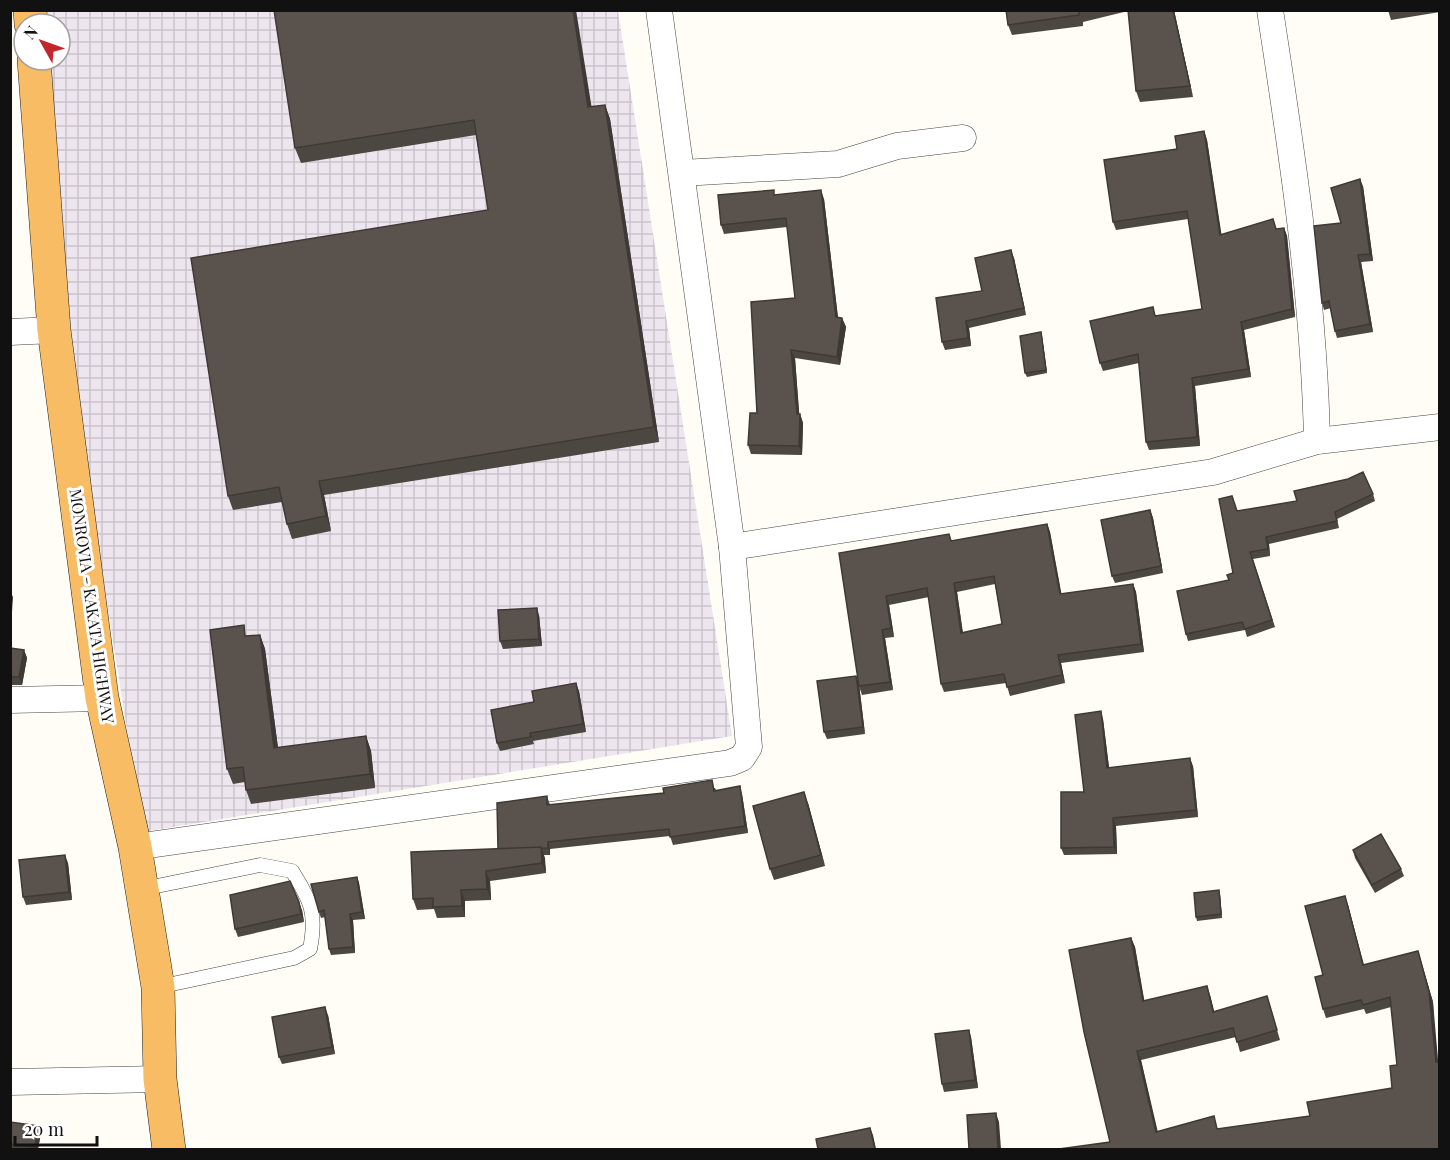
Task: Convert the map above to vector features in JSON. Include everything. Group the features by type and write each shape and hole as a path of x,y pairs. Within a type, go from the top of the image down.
{"highway":[{"name":"MONROVIA - KAKATA HIGHWAY","path":"35,72 54,330 102,698 135,847 158,987 160,1079 169,1149"}],"street":[{"path":"135,847 730,763 742,758 748,747 732,547 659,10"},
{"path":"1270,10 1283,96 1309,314 1316,385 1317,441"},
{"path":"682,173 838,165 897,146 963,138"},
{"path":"10,332 54,330"},
{"path":"732,547 1213,472 1317,441 1440,427"},
{"path":"10,700 102,698"},
{"path":"10,1082 160,1079"}],"lane":[{"path":"142,889 260,865 292,871 310,900 315,925 310,949 294,958 158,987"}],"shaded area":[{"path":"14,11 618,11 732,736 143,832 24,72 72,72 72,12"}],"building":[{"path":"274,10 573,10 588,107 605,105 654,427 319,481 326,516 287,524 279,487 228,496 191,258 488,210 474,120 295,148"},
{"path":"1006,10 1084,10 1079,12 1079,15 1008,25"},
{"path":"1128,10 1173,10 1190,86 1136,91"},
{"path":"1204,131 1220,235 1273,219 1276,229 1284,228 1292,309 1241,322 1248,369 1192,378 1197,437 1146,442 1138,354 1100,363 1090,321 1153,307 1155,316 1202,309 1187,211 1113,222 1104,160 1177,149 1175,136"},
{"path":"1360,179 1370,254 1358,255 1370,324 1335,331 1329,301 1322,303 1314,226 1341,223 1331,188"},
{"path":"774,190 774,195 821,190 836,317 842,318 837,357 791,350 797,414 800,414 799,446 748,445 750,413 757,413 751,302 795,298 786,218 721,225 718,195"},
{"path":"1011,250 1024,308 966,321 968,338 942,342 936,298 982,291 975,258"},
{"path":"1041,332 1046,370 1025,373 1020,336"},
{"path":"1363,472 1373,494 1335,512 1337,521 1266,537 1268,549 1250,552 1272,620 1245,629 1242,622 1186,634 1177,591 1229,580 1227,575 1233,573 1219,499 1232,496 1237,511 1297,501 1294,491 1348,479"},
{"path":"1150,510 1161,566 1112,576 1101,520"},
{"path":"1047,524 1060,594 1133,584 1141,644 1058,655 1062,675 1007,687 1004,674 941,684 927,588 886,596 891,628 882,630 890,682 859,686 839,553 949,534 951,541","holes":["994,576 1002,624 961,633 954,583"]},
{"path":"537,608 539,639 500,641 498,610"},
{"path":"244,625 245,636 260,635 274,748 366,736 370,774 246,790 243,767 227,769 210,630"},
{"path":"10,648 24,650 19,677 10,677"},
{"path":"856,676 863,727 824,732 817,681"},
{"path":"576,683 583,724 530,733 531,737 497,743 491,710 534,702 532,691"},
{"path":"1101,711 1107,768 1190,758 1196,810 1113,818 1114,847 1061,848 1061,792 1084,792 1075,715"},
{"path":"712,780 714,791 740,786 745,826 670,837 669,829 548,842 548,848 498,849 497,803 547,796 547,805 664,793 663,788"},
{"path":"804,792 821,855 770,869 753,806"},
{"path":"1381,834 1401,869 1372,885 1353,850"},
{"path":"541,847 542,863 486,871 487,889 461,890 462,906 433,907 433,898 413,899 411,852"},
{"path":"65,855 69,892 23,897 19,860"},
{"path":"357,877 362,912 350,914 353,947 329,949 324,910 319,912 311,884"},
{"path":"290,881 299,902 301,914 235,929 230,895"},
{"path":"1219,890 1221,914 1196,917 1194,893"},
{"path":"1345,896 1363,965 1418,951 1429,992 1436,1062 1440,1062 1440,1149 1059,1149 1110,1142 1084,1032 1069,950 1131,938 1143,1001 1207,986 1213,1012 1267,996 1277,1030 1237,1042 1233,1028 1137,1051 1156,1132 1214,1116 1217,1129 1310,1116 1307,1102 1392,1088 1390,1066 1397,1065 1390,997 1363,1005 1361,1000 1323,1009 1315,977 1323,975 1305,906"},
{"path":"325,1007 332,1047 279,1057 272,1017"},
{"path":"969,1030 975,1080 942,1084 935,1034"},
{"path":"996,1113 998,1149 969,1149 967,1115"},
{"path":"10,1122 38,1126 35,1147 10,1144"},
{"path":"870,1128 875,1149 818,1149 816,1139"}]}
